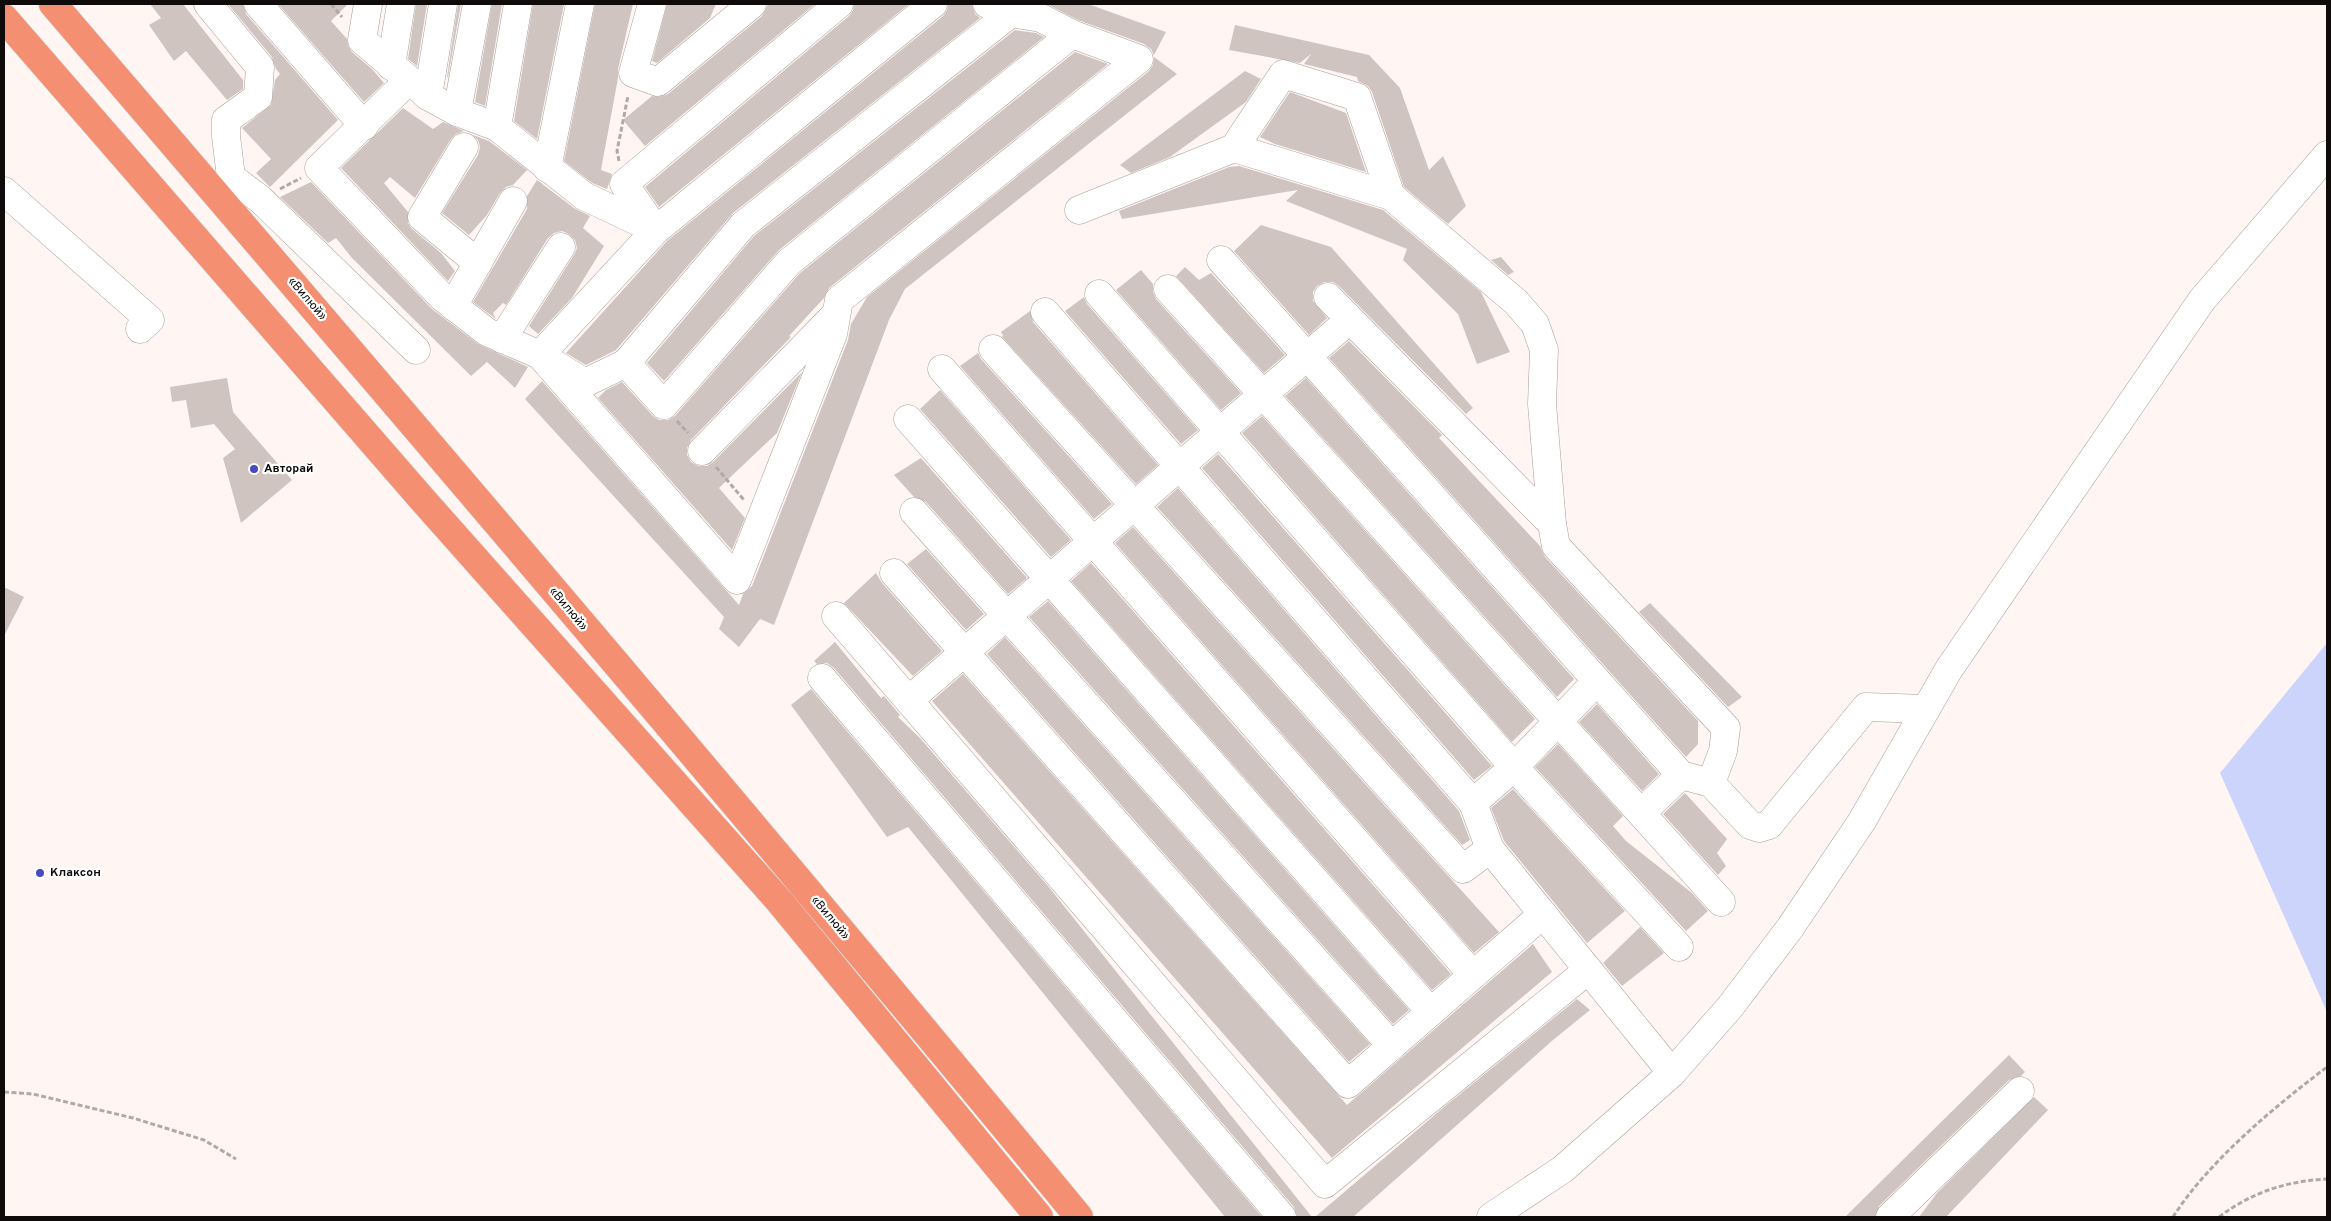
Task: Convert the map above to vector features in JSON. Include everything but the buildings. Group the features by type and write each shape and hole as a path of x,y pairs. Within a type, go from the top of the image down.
{"highway":[{"name":"«Вилюй»","path":"53,4 223,184 1079,1217"},
{"path":"4,18 422,499 780,902 1039,1217"}],"street":[{"path":"208,4 260,67 258,96 226,120 223,184 260,200 416,350"},
{"path":"258,4 364,126"},
{"path":"368,4 362,40 409,81 457,112 497,127 584,196 656,230"},
{"path":"401,4 409,81"},
{"path":"442,4 409,81 319,168 442,297 453,306 487,332 540,355 585,383 626,362 743,225 999,9 1041,18 1072,34 1139,59 839,300 833,334 737,580 540,355"},
{"path":"457,112 477,4"},
{"path":"497,127 518,4"},
{"path":"547,168 580,4"},
{"path":"652,4 633,73 658,82 752,4"},
{"path":"656,230 624,184 839,4"},
{"path":"540,355 656,230 933,4"},
{"path":"626,362 664,405 789,262 1072,34"},
{"path":"1079,210 1234,148 1283,74 1357,97 1391,196"},
{"path":"464,147 422,217 478,263"},
{"path":"1234,148 1391,196 1516,302 1535,324 1544,350 1542,404 1552,524 1556,546 1726,728 1723,751 1711,783"},
{"path":"1491,1217 1563,1169 1672,1073 1730,1007 1790,928 1862,821 1949,669 2202,300 2327,155"},
{"path":"4,191 150,320 140,328"},
{"path":"453,306 514,201"},
{"path":"502,339 561,247"},
{"path":"1221,260 1681,775 1711,783 1750,825 1759,828 1769,825 1866,707 1926,709"},
{"path":"1168,289 1721,902"},
{"path":"1099,294 1514,767 1678,947"},
{"path":"1328,297 1552,524"},
{"path":"1045,312 1473,803 1490,849 1672,1073"},
{"path":"702,450 837,313"},
{"path":"909,700 1340,328"},
{"path":"993,349 1463,869 1490,849"},
{"path":"942,369 1473,975"},
{"path":"908,418 1431,1012"},
{"path":"914,512 1392,1046"},
{"path":"894,573 1348,1084 1543,914"},
{"path":"836,616 1325,1184 1588,970"},
{"path":"822,678 1282,1217"},
{"path":"1473,803 1514,767 1597,681"},
{"path":"1641,813 1681,775"},
{"path":"1896,1213 2020,1091"}],"path":[{"path":"624,184 617,151 633,73"},
{"path":"260,200 319,168"},
{"path":"2173,1217 2202,1177 2288,1097 2327,1067"},
{"path":"4,1092 34,1094 133,1118 204,1140 236,1159"},
{"path":"2219,1217 2238,1202 2264,1190 2304,1180 2327,1179"}],"shaded area":[{"path":"2327,643 2327,1012 2220,773"}],"place":[{"name":"Авторай","path":"254,469"},
{"name":"Клаксон","path":"40,873"}]}
